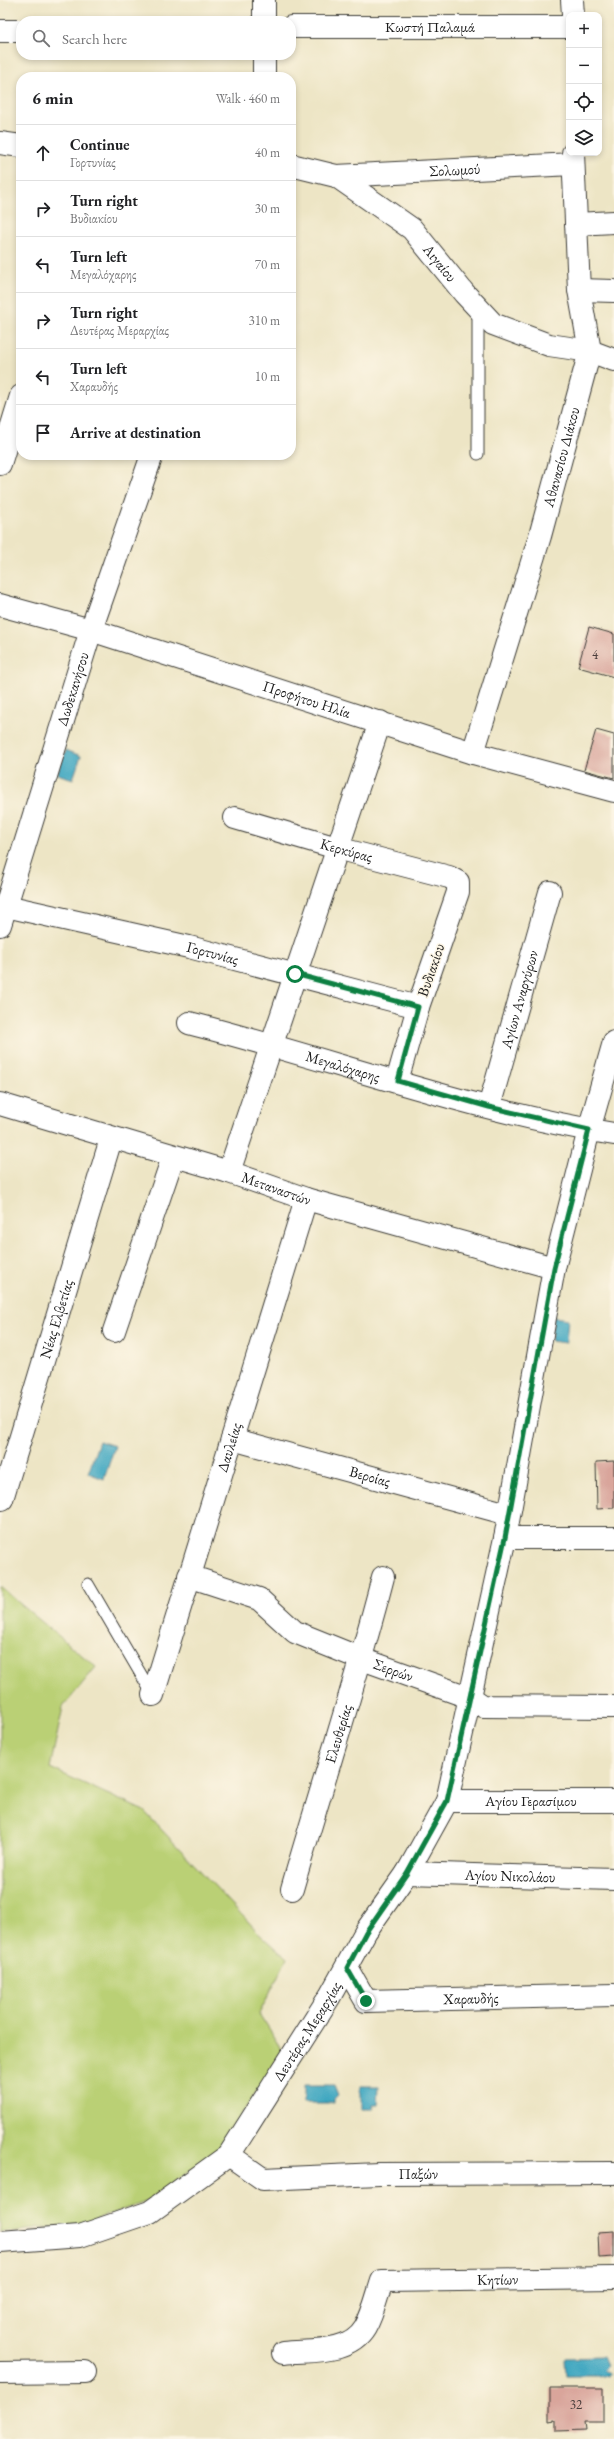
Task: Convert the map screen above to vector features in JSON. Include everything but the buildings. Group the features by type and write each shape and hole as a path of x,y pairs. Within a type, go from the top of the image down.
{"street":[{"path":"264,0 264,16"},
{"path":"572,0 573,12"},
{"name":"Κωστή Παλαμά","path":"296,28 566,27"},
{"path":"0,31 16,31"},
{"path":"264,60 264,72"},
{"path":"0,143 16,145"},
{"name":"Σολωμού","path":"336,176 573,158"},
{"name":"Αθανασίου Διάκου","path":"473,753 540,536 590,351 579,290 573,158"},
{"name":"Αιγαίου","path":"296,166 336,176 412,229 493,324 528,339 567,349 590,351 614,360"},
{"path":"576,224 614,222"},
{"path":"579,290 614,291"},
{"path":"0,464 16,412"},
{"name":"Δωδεκανήσου","path":"3,915 91,630 150,460"},
{"name":"Προφήτου Ηλία","path":"0,605 91,630 473,753 614,791"},
{"path":"230,1172 271,1044 380,722"},
{"name":"Κερκύρας","path":"235,818 337,848 449,877 458,882"},
{"name":"Βυδιακίου","path":"398,1081 418,1007 458,892 458,882"},
{"name":"Αγίων Αναργύρων","path":"489,1107 550,892"},
{"name":"Γορτυνίας","path":"3,915 189,947 418,1007"},
{"name":"Μεγαλόχαρης","path":"189,1023 271,1044 489,1107 589,1130 614,1134"},
{"name":"Δευτέρας Μεραρχίας","path":"0,2242 80,2236 150,2212 229,2155 347,1968 366,1932 407,1873 447,1801 471,1698 505,1538 508,1514 554,1268 589,1130 614,1042"},
{"name":"Μεταναστών","path":"0,1104 111,1139 230,1172 306,1199 554,1268"},
{"name":"Νέας Ελβετίας","path":"2,1499 111,1139"},
{"path":"114,1331 173,1156"},
{"name":"Δαυλείας","path":"153,1695 306,1199"},
{"name":"Βεροίας","path":"232,1439 508,1514"},
{"path":"505,1538 614,1538"},
{"name":"Σερρών","path":"189,1576 259,1599 295,1632 362,1659 471,1698 484,1706 614,1707"},
{"name":"Ελευθερίας","path":"292,1889 362,1659 383,1578"},
{"name":"Αγίου Γερασίμου","path":"447,1801 614,1801"},
{"name":"Αγίου Νικολάου","path":"407,1873 614,1879"},
{"name":"Χαραυδής","path":"347,1968 366,2001 614,1995"},
{"name":"Παξών","path":"229,2155 263,2179 378,2174 614,2173"},
{"name":"Κητίων","path":"283,2353 344,2347 357,2338 365,2327 382,2281 614,2278"},
{"path":"0,2373 85,2372"}],"lane":[{"path":"478,308 478,454"},
{"path":"88,1584 153,1695"}],"green space":[{"path":"0,1587 96,1667 63,1707 50,1768 144,1811 257,1931 287,1958 259,2014 283,2051 216,2153 146,2202 80,2224 0,2233"}],"water":[{"path":"66,750 81,756 73,779 57,774"},
{"path":"553,1317 568,1319 566,1343 551,1341"},
{"path":"99,1441 115,1446 104,1479 88,1473"},
{"path":"304,2085 334,2085 338,2095 334,2099 334,2103 304,2103"},
{"path":"361,2086 379,2086 378,2105 372,2105 373,2110 361,2110"},
{"path":"603,2357 607,2366 603,2370 610,2373 608,2376 566,2376 565,2358"}],"route":[{"path":"295,974 418,1007 398,1081 489,1107 589,1130 554,1268 508,1514 505,1538 471,1698 447,1801 407,1873 366,1932 347,1968 366,2001"}]}
